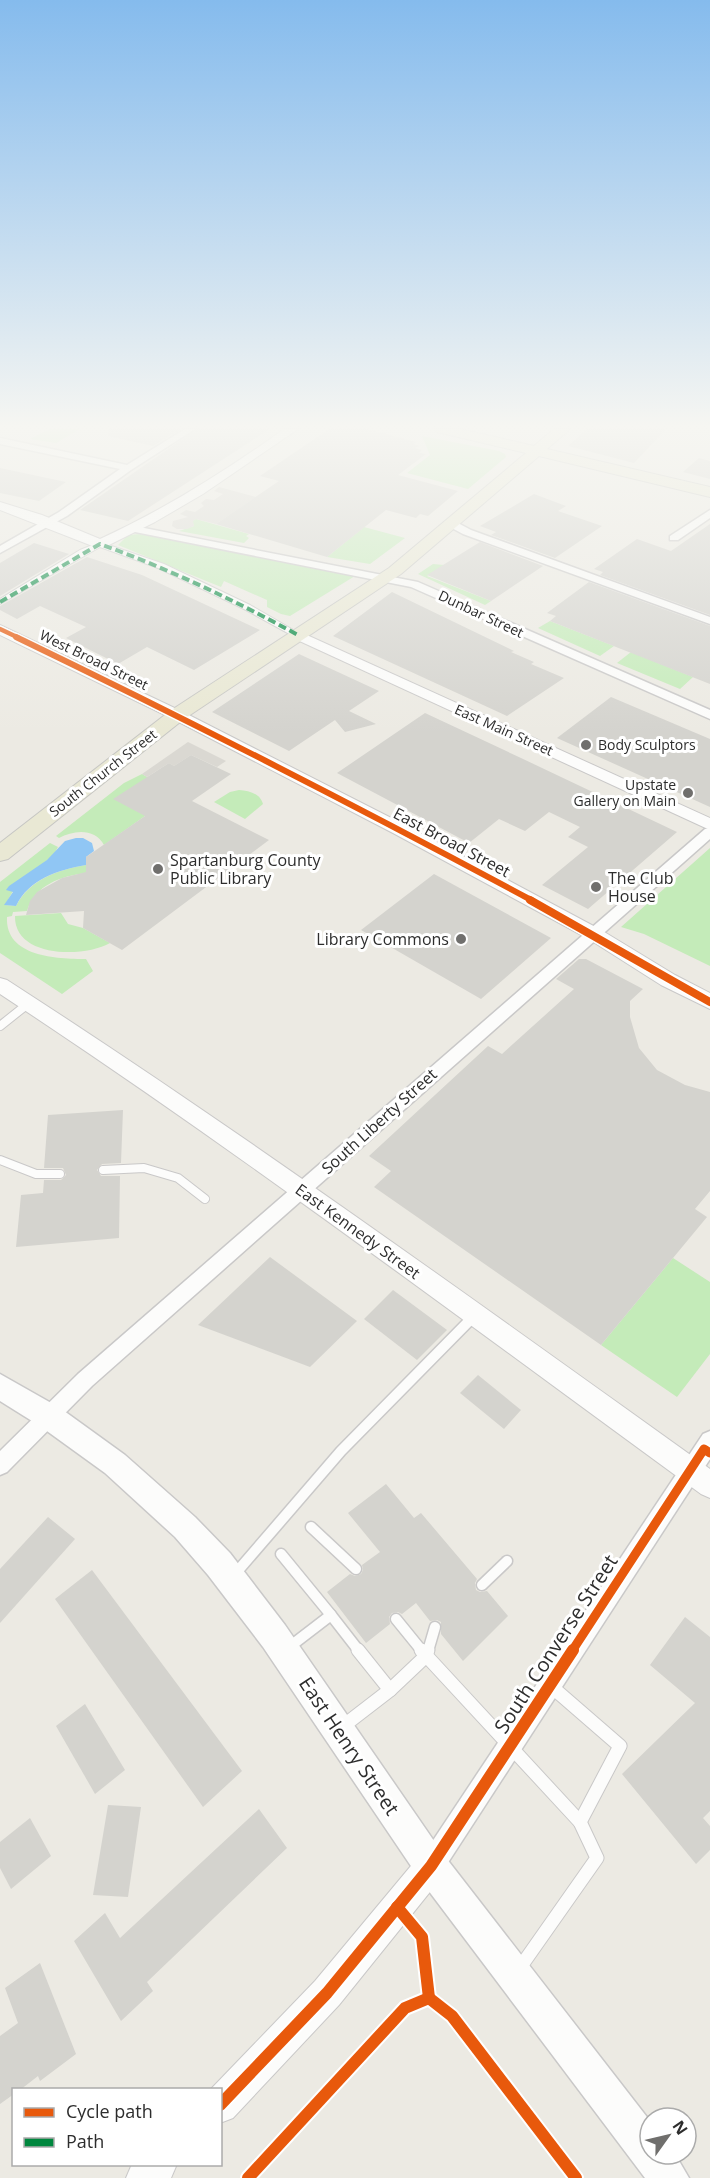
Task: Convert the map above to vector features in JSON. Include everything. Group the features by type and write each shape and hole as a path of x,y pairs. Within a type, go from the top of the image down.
{"main road":[{"name":"South Church Street","path":"0,854 177,715 386,577 444,531"},
{"name":"East Henry Street","path":"0,1386 50,1417 115,1464 185,1527 230,1579 284,1651 430,1866 638,2138"},
{"name":"East Henry Street","path":"660,2166 669,2178"}],"street":[{"path":"0,550 33,531"},
{"path":"68,531 188,578 298,635"},
{"path":"0,603 83,552 130,531"},
{"name":"Dunbar Street","path":"143,531 386,577 421,586 710,715"},
{"path":"464,531 710,621"},
{"path":"674,538 685,531"},
{"name":"West Broad Street","path":"0,629 177,715"},
{"name":"East Main Street","path":"298,635 710,825"},
{"name":"East Broad Street","path":"177,715 399,829 594,934 710,1002"},
{"name":"South Liberty Street","path":"0,1465 85,1380 710,832"},
{"name":"East Kennedy Street","path":"0,985 117,1061 302,1190 700,1477"},
{"name":"South Converse Street","path":"430,1866 549,1684 700,1477 710,1441"},
{"path":"222,2103 327,1993 430,1866"},
{"path":"144,2178 157,2166"}],"lane":[{"path":"0,1026 28,1003"},
{"path":"0,1160 36,1174 60,1174"},
{"path":"103,1170 144,1168 178,1178 205,1200"},
{"path":"230,1579 341,1450 475,1315"},
{"path":"311,1527 356,1569"},
{"path":"281,1554 390,1690"},
{"path":"482,1584 507,1561"},
{"path":"284,1651 331,1615"},
{"path":"396,1619 426,1656 580,1822 597,1858 514,1976"},
{"path":"339,1730 390,1690 426,1656 435,1627"},
{"path":"549,1684 620,1746 580,1822"}],"green space":[{"path":"179,531 237,531 249,534 246,536 249,538 244,543"},
{"path":"360,531 378,531 405,538 370,564 327,557"},
{"path":"140,534 355,576 290,616 267,607 267,600 224,581 221,587 118,545 128,535"},
{"path":"433,564 444,565 427,576 491,601 485,605 418,574"},
{"path":"550,621 614,646 600,656 538,628"},
{"path":"631,652 693,677 680,689 617,663"},
{"path":"142,774 147,777 145,816 104,845 100,839 90,833 77,832 59,838 56,836 124,783"},
{"path":"239,790 257,795 263,804 245,819 214,802 230,792"},
{"path":"50,843 58,847 54,854 13,891 5,905 16,906 29,889 46,877 86,865 86,873 50,883 36,895 27,911 13,912 12,916 7,917 9,930 14,940 23,948 48,956 86,959 93,971 62,994 0,953 0,882"},
{"path":"710,848 710,966 644,934 621,927"},
{"path":"61,913 68,924 83,928 110,943 84,951 52,951 26,940 18,930 15,916"},
{"path":"673,1258 710,1282 710,1354 677,1397 601,1345"}],"shaded area":[{"path":"188,742 226,761 217,767 191,755 174,766 169,763 147,777 142,774"}],"water":[{"path":"83,838 92,843 94,851 86,857 86,865 45,877 28,889 16,906 4,905 13,892 6,890 9,886 47,860 65,841"}],"building":[{"path":"238,531 360,531 327,557"},
{"path":"492,531 595,531 555,558 491,535 496,532"},
{"path":"700,531 710,531 710,615 600,575 603,572 594,569 637,539 671,551"},
{"path":"480,542 543,566 491,601 427,575"},
{"path":"34,543 69,554 0,596 0,563"},
{"path":"87,557 142,575 260,630 194,670 147,647 118,664 66,638 86,627 40,606 17,619 0,610 0,606"},
{"path":"589,582 710,626 710,684 550,621 556,616 547,613"},
{"path":"392,592 514,651 511,652 534,662 531,664 564,678 507,716 333,636"},
{"path":"299,654 379,691 349,711 376,724 345,732 335,720 289,751 212,712"},
{"path":"611,697 710,739 710,807 557,738"},
{"path":"425,713 677,832 588,909 542,885 588,847 568,837 580,827 549,812 525,831 499,819 469,843 337,773"},
{"name":"Spartanburg County Public Library","path":"191,755 231,774 192,801 269,840 122,950 83,928 84,911 26,915 30,901 37,892 62,878 86,872 86,857 145,816 113,799 169,763 174,766"},
{"name":"Library Commons","path":"434,874 551,938 481,999 361,930"},
{"path":"579,959 586,959 643,989 630,1001 630,1017 639,1048 657,1070 685,1085 710,1092 710,1191 695,1209 707,1217 601,1345 374,1187 391,1171 369,1156 488,1046 502,1054 574,989 556,979"},
{"path":"123,1110 121,1163 102,1164 97,1170 101,1176 120,1176 119,1238 16,1247 21,1195 43,1193 44,1180 61,1180 66,1175 63,1168 44,1168 48,1115"},
{"path":"270,1257 357,1321 310,1367 198,1325"},
{"path":"393,1290 447,1330 417,1360 364,1319"},
{"path":"478,1375 521,1410 504,1429 460,1393"},
{"path":"386,1484 414,1518 421,1513 477,1579 476,1590 487,1591 508,1616 463,1661 441,1634 441,1622 430,1621 416,1603 402,1614 392,1613 389,1617 390,1624 366,1643 327,1592 350,1574 355,1576 361,1574 362,1565 380,1552 348,1513"},
{"path":"48,1517 75,1539 0,1623 0,1569"},
{"path":"92,1570 242,1771 203,1807 55,1599"},
{"path":"685,1617 710,1637 710,1811 703,1818 710,1826 710,1850 696,1864 622,1774 695,1703 650,1665"},
{"path":"85,1704 125,1770 95,1794 56,1726"},
{"path":"108,1805 141,1807 128,1897 93,1895"},
{"path":"259,1809 287,1848 147,1982 153,1991 121,2021 74,1941 105,1913 120,1938"},
{"path":"30,1818 51,1856 11,1889 0,1868 0,1842"},
{"path":"40,1963 76,2054 40,2081 38,2076 23,2088 12,2088 12,2095 0,2104 0,2036 18,2023 5,1988"}],"marked path":[{"path":"0,602 100,544 161,566 247,607 298,635"}],"cycle path":[{"path":"0,629 177,715 399,829 594,934 668,980 710,1002"},
{"path":"222,2103 327,1993 431,1866 704,1449 710,1453"},
{"path":"397,1907 422,1937 429,1998"},
{"path":"429,1998 452,2016 576,2178"},
{"path":"248,2178 405,2008 429,1998"}],"place":[{"name":"Body Sculptors","path":"586,745"},
{"name":"Upstate Gallery on Main","path":"688,793"},
{"name":"Spartanburg County Public Library","path":"158,869"},
{"name":"The Club House","path":"596,887"},
{"name":"Library Commons","path":"461,939"}]}
